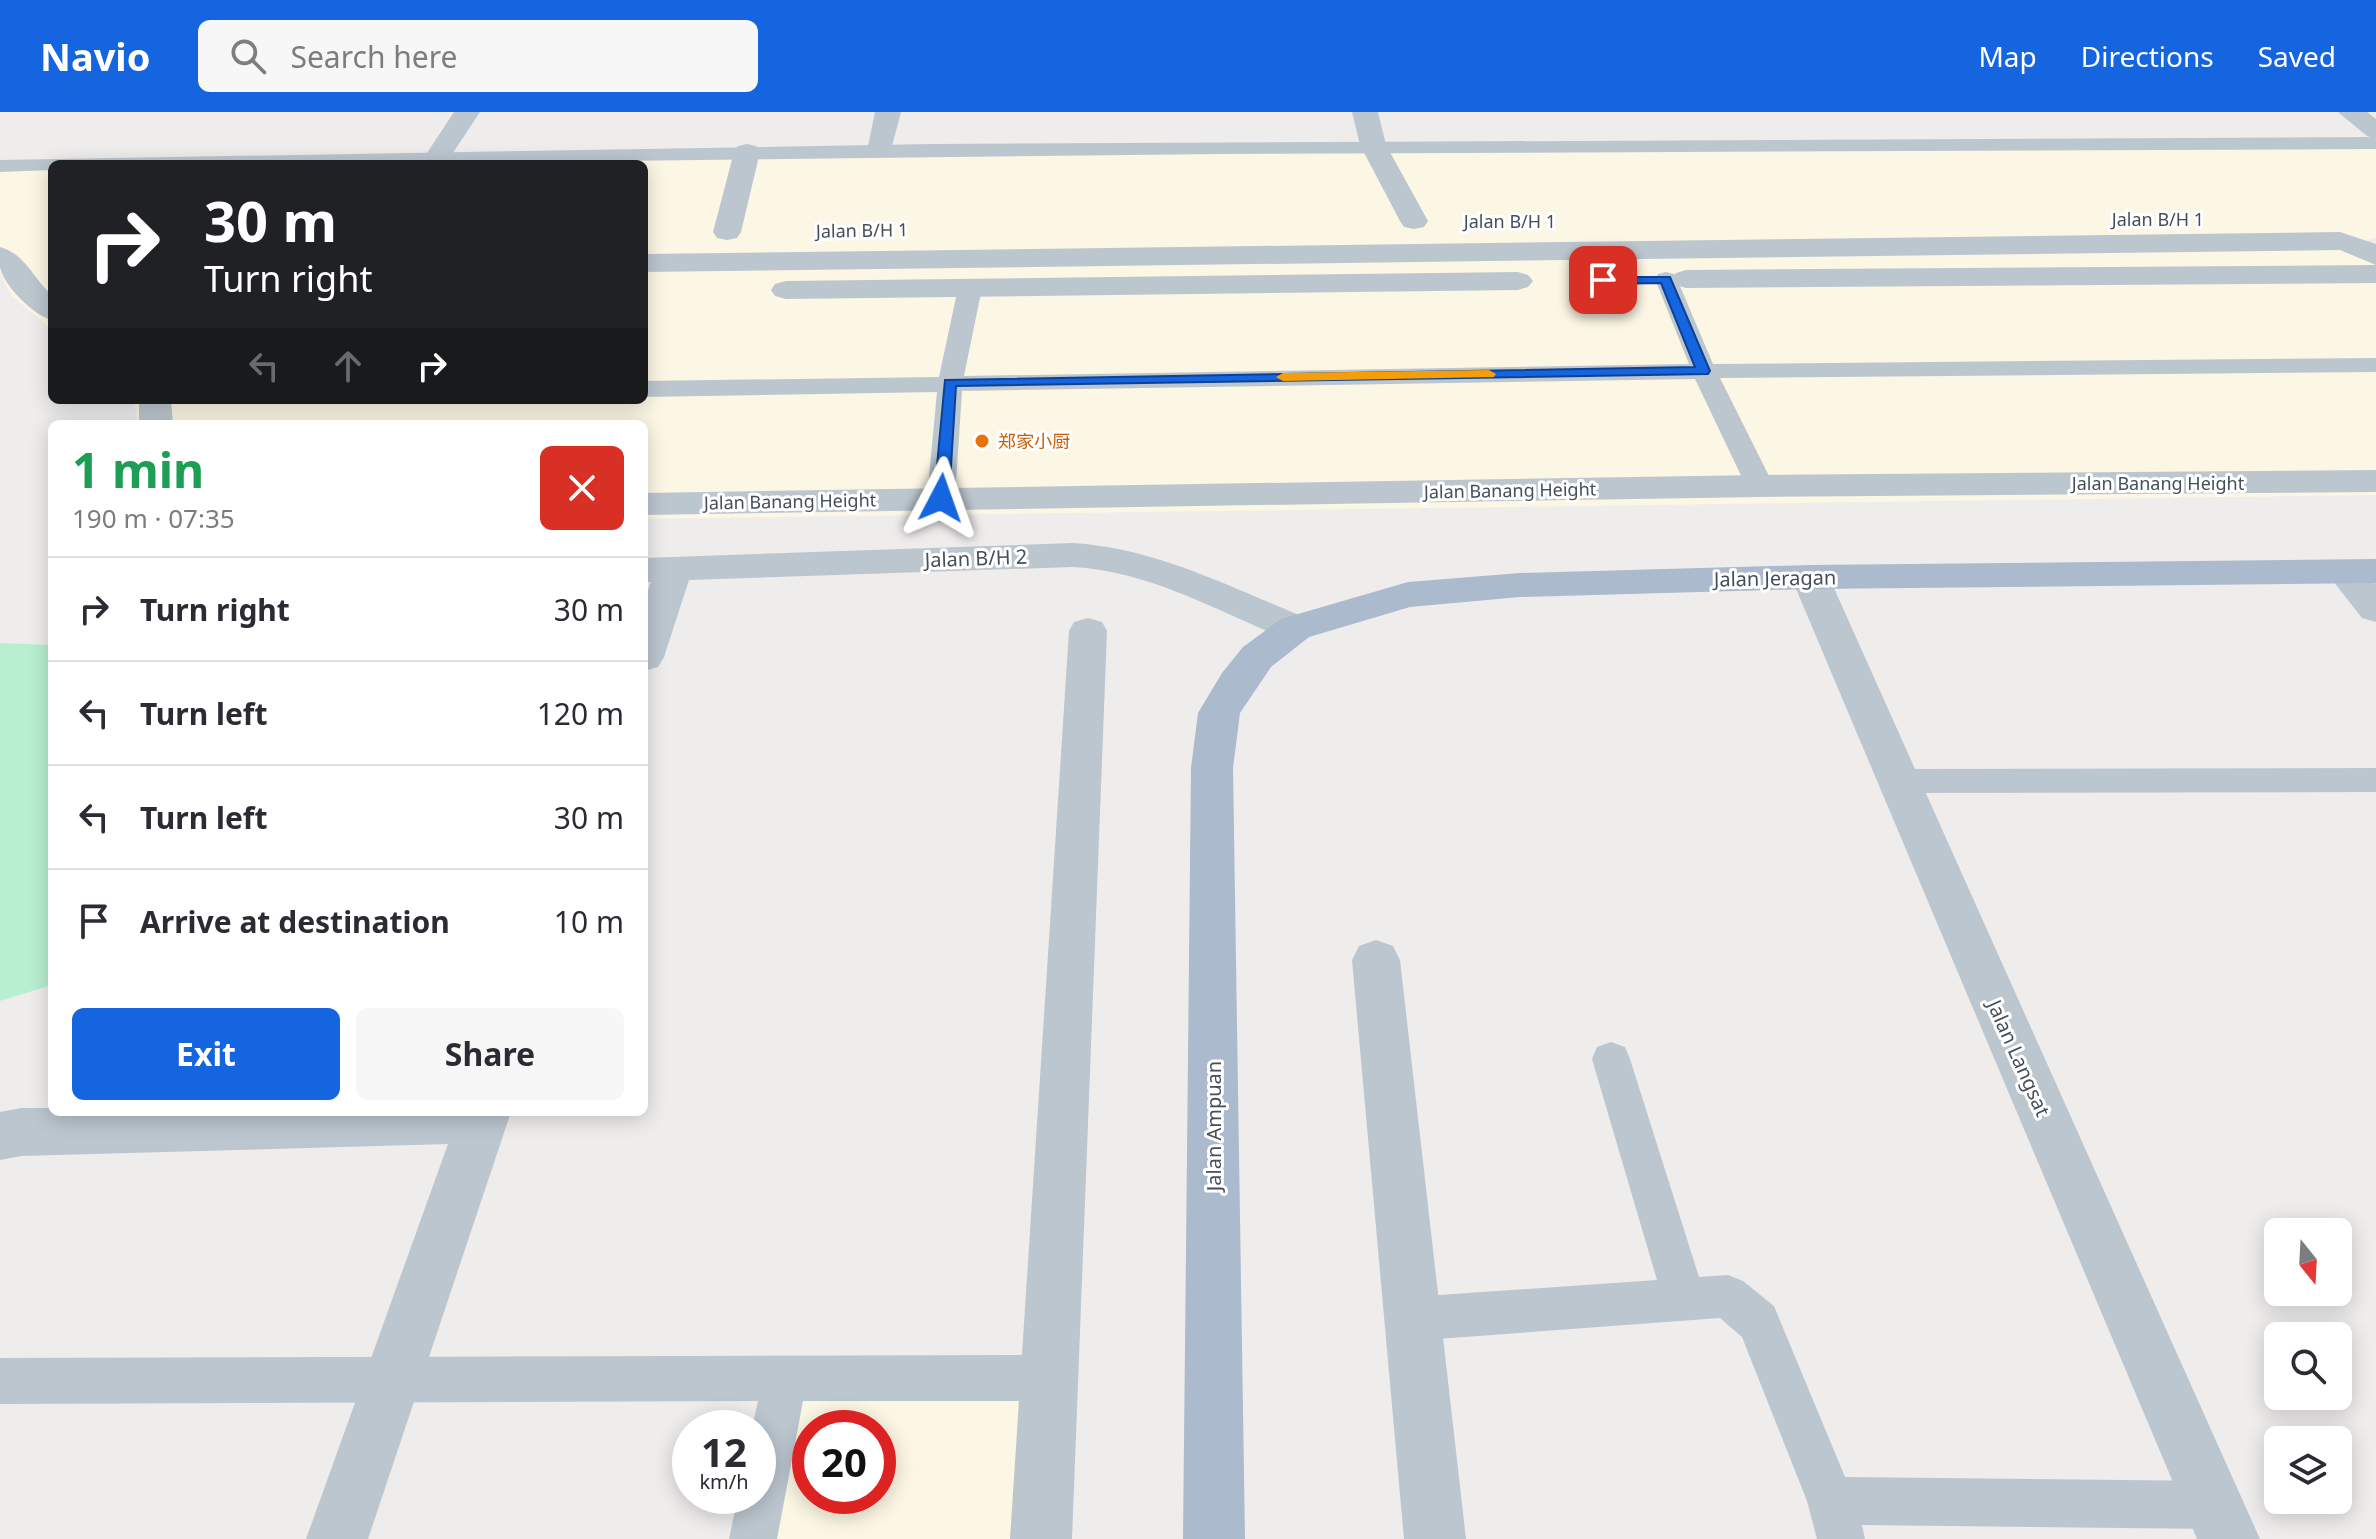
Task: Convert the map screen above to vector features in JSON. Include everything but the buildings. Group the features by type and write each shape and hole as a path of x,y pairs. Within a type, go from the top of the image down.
{"main road":[{"name":"Jalan Jeragan","path":"1219,713 1236,683 1257,657 1295,628 1408,595 1520,585 1810,577 2361,572"},
{"name":"Jalan Ampuan","path":"1214,1539 1212,768 1219,713"}],"street":[{"path":"438,156 467,112"},
{"path":"880,151 888,112"},
{"path":"1365,112 1373,145 1414,221"},
{"path":"2351,112 2376,131"},
{"path":"747,152 713,232 759,232"},
{"name":"Jalan B/H 1","path":"1918,220 2360,218"},
{"name":"Jalan B/H 1","path":"1382,222 1445,221"},
{"path":"648,263 2340,241 2357,245 2376,256"},
{"path":"0,256 45,297"},
{"path":"959,257 961,289"},
{"path":"1634,280 2376,274"},
{"path":"752,291 1539,281"},
{"name":"Jalan Banang Height","path":"648,504 1760,486 2376,481"},
{"name":"Jalan B/H 2","path":"659,569 1073,555 1110,557 1153,569 1295,628"},
{"path":"648,634 659,569"},
{"path":"2361,572 2376,609"},
{"name":"Jalan Langsat","path":"1810,577 2222,1522"},
{"path":"1041,1539 1088,631"},
{"path":"1376,960 1410,1319 1435,1539"},
{"path":"0,1136 21,1132 484,1116 337,1539"}],"lane":[{"path":"252,160 1373,145 2376,143"},
{"path":"0,166 48,164"},
{"path":"1666,279 1704,371 1760,486"},
{"path":"941,498 961,289"},
{"path":"648,389 1704,371 2376,365"},
{"path":"1898,781 2376,780"},
{"path":"1611,1059 1685,1301"},
{"path":"1410,1319 1728,1296 1758,1322 1836,1520 2222,1522"},
{"path":"0,1381 1049,1378"},
{"path":"753,1539 785,1379"}],"shaded area":[{"path":"2376,140 2376,238 2366,240 2376,251 2376,495 648,519 648,420 137,420 135,404 648,404 648,160 131,160 1314,142"},
{"path":"48,161 48,327 11,295 0,272 0,162"},
{"path":"770,1362 1077,1362 1069,1539 735,1539 748,1514 776,1514 776,1410 761,1410"}],"green space":[{"path":"0,643 48,645 48,986 0,1001"}],"slow traffic":[{"path":"1283,377 1489,374"}],"place":[{"name":"郑家小厨","path":"982,441"}],"route":[{"path":"941,498 950,382 1704,371 1666,279 1603,280"}]}
